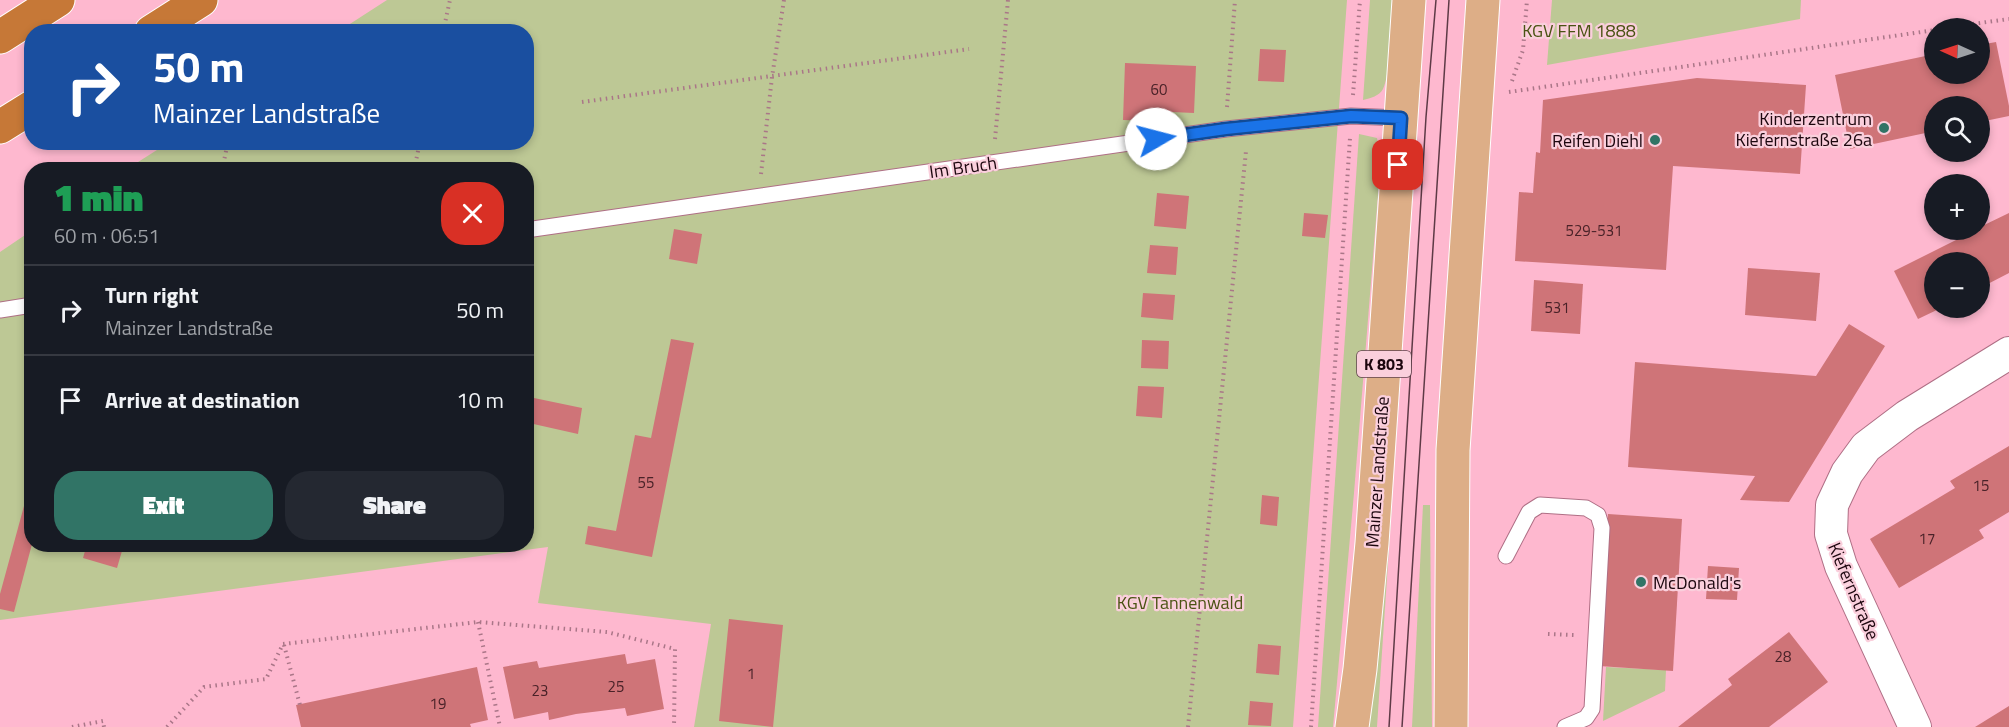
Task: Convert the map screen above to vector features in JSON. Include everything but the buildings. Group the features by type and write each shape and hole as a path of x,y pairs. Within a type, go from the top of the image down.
{"highway":[{"path":"0,37 58,0"},
{"path":"164,24 201,0"},
{"path":"0,127 24,112"}],"main road":[{"name":"Mainzer Landstraße","path":"1352,727 1372,543 1410,0"},
{"path":"1451,727 1453,450 1483,0"}],"street":[{"name":"Kiefernstraße","path":"1915,727 1841,566 1831,534 1832,505 1847,473 1866,447 1907,416 2009,353"}],"lane":[{"name":"Im Bruch","path":"534,229 1226,129 1351,116 1401,118"},
{"path":"0,310 24,306"},
{"path":"1506,556 1529,512 1540,505 1586,508 1598,515 1602,528 1592,709 1586,718 1565,727"}],"path":[{"path":"445,24 450,0"},
{"path":"759,195 772,77 784,0"},
{"path":"993,163 1008,0"},
{"path":"1188,727 1246,151 1226,129 1235,0"},
{"path":"1311,727 1360,0"},
{"path":"1527,0 1523,50 1508,92 1924,32"},
{"path":"1990,21 2009,18"},
{"path":"582,102 969,49"},
{"path":"283,644 478,622 608,632 675,649 674,727"},
{"path":"478,622 500,727"},
{"path":"283,644 300,705"},
{"path":"167,727 204,687 266,679 283,644"},
{"path":"72,727 103,721 104,727"}],"green space":[{"name":"KGV Tannenwald","path":"387,0 1347,0 1293,727 694,727 711,624 538,603 548,547 534,549 534,162 138,162 157,150 534,150 534,24 350,24"},
{"path":"1370,0 1392,0 1390,46 1388,71 1383,89 1377,95 1363,100"},
{"name":"KGV FFM 1888","path":"1552,0 1801,0 1800,19 1547,65"},
{"path":"1359,134 1377,138 1381,158 1333,727 1318,727"},
{"name":"KGV Tannenwald","path":"24,236 24,552 510,552 0,620 0,252"},
{"path":"1387,502 1392,503 1377,727 1363,727"},
{"path":"1423,505 1430,505 1432,727 1412,727"},
{"path":"1606,667 1666,670 1665,691 1603,721"}],"tram line":[{"path":"1389,727 1426,117 1436,0"},
{"path":"1402,727 1449,0"}],"place":[{"name":"Kinderzentrum Kiefernstraße 26a","path":"1884,128"},
{"name":"Reifen Diehl","path":"1655,140"},
{"name":"McDonald's","path":"1641,582"}],"route":[{"path":"1156,139 1351,116 1401,118 1398,165"}]}
